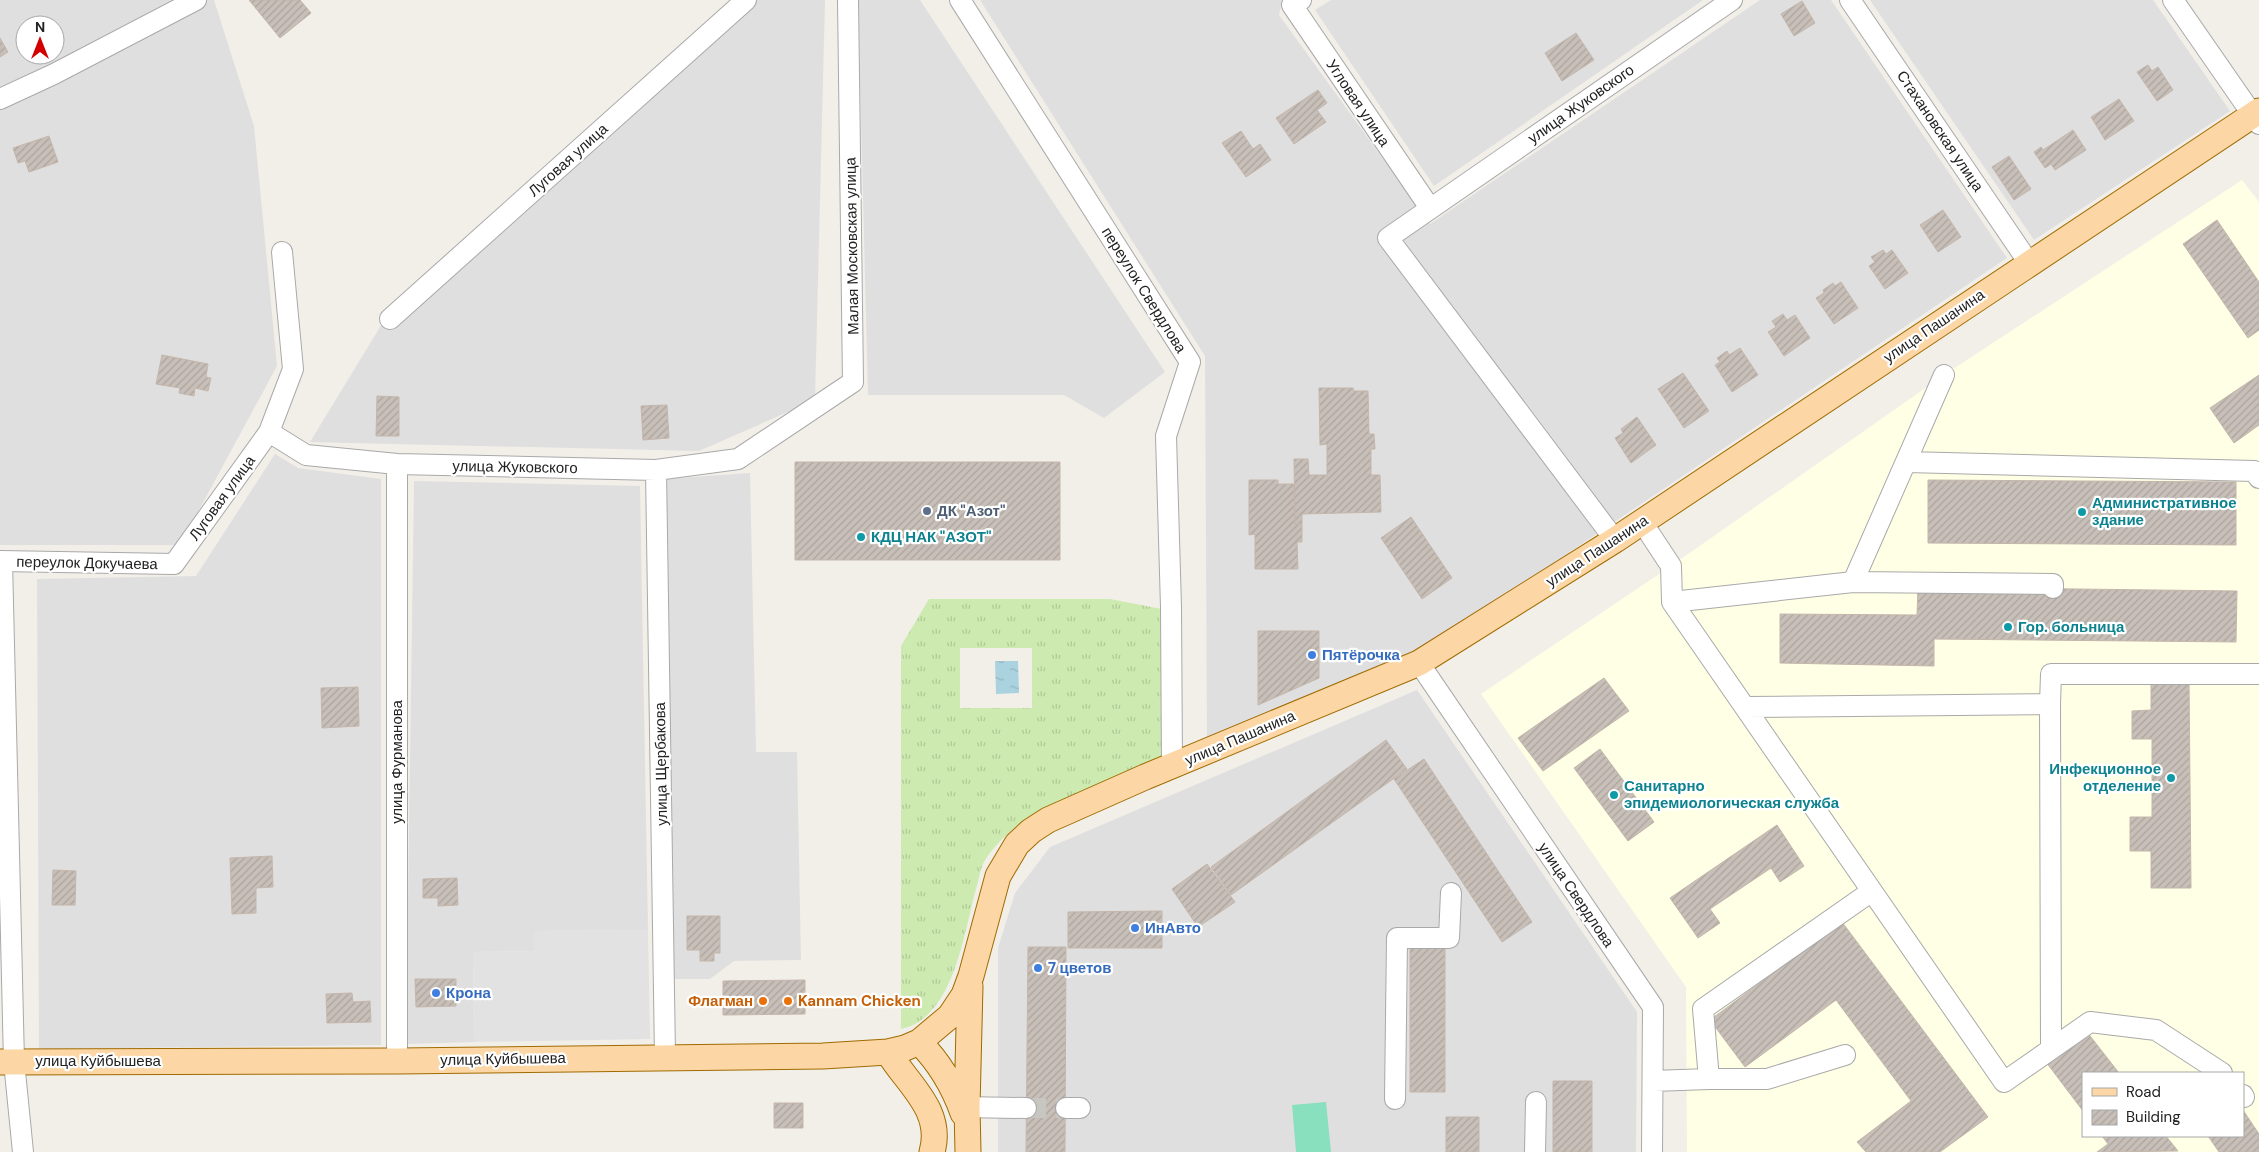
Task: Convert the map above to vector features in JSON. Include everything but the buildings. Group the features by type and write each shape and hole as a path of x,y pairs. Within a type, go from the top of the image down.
{"main road":[{"name":"улица Пашанина","path":"971,976 998,876 1017,844 1031,831 1048,820 1172,766 1419,663 1615,540 2029,263 2257,117"},
{"name":"улица Куйбышева","path":"7,1062 398,1061 823,1056 888,1052 919,1042 950,1016 964,995 971,976"},
{"path":"968,1152 965,1114 971,976"},
{"path":"919,1042 947,1075 965,1114"},
{"path":"888,1052 922,1096 936,1130 932,1152"}],"street":[{"path":"0,98 54,74 196,0"},
{"name":"Луговая улица","path":"390,319 746,0"},
{"name":"Малая Московская улица","path":"762,443 854,382 848,0"},
{"name":"переулок Свердлова","path":"960,0 1190,362 1166,436 1171,607 1172,766"},
{"name":"Угловая улица","path":"1301,0 1292,6 1430,208"},
{"name":"улица Жуковского","path":"1615,540 1388,238 1732,0"},
{"name":"Стахановская улица","path":"1850,0 2029,263"},
{"path":"2173,0 2257,117"},
{"name":"Луговая улица","path":"174,564 269,432 293,369 282,252"},
{"path":"1853,582 1944,375"},
{"name":"улица Жуковского","path":"269,432 306,455 397,464 656,470 738,459 762,443"},
{"path":"1906,462 2254,471 2259,478"},
{"name":"улица Фурманова","path":"397,464 398,1061"},
{"name":"улица Щербакова","path":"656,470 665,1057"},
{"path":"1642,522 1671,566 1672,602 2004,1082 2090,1022 2156,1030 2220,1072"},
{"path":"1,561 7,1062 23,1152"},
{"name":"переулок Докучаева","path":"1,561 174,564"},
{"path":"1672,602 1853,582 2053,584 2053,588"},
{"name":"улица Свердлова","path":"1419,663 1653,1007 1652,1152"},
{"path":"2051,1049 2050,674 2259,674"},
{"path":"1745,707 2050,704"},
{"path":"1709,1079 1703,1009 1872,891"},
{"path":"1395,1099 1397,938 1449,938 1451,893"},
{"path":"1653,1081 1767,1079 1845,1055"},
{"path":"1535,1152 1536,1102"},
{"path":"965,1114 1026,1108"}],"shaded area":[{"path":"0,0 214,0 254,126 277,366 180,545 0,545"},
{"path":"755,0 825,0 815,400 699,451 310,442 388,314"},
{"path":"858,0 920,0 1165,372 1104,418 1064,395 868,395"},
{"path":"980,0 1282,0 1279,15 1430,224 1760,0 1831,0 2007,258 1415,656 1207,744 1205,356"},
{"path":"1331,0 1703,0 1434,186 1315,10"},
{"path":"1870,0 2153,0 2230,111 2034,240"},
{"path":"2242,180 2259,202 2259,1152 1687,1152 1686,987 1481,694 1671,566 1944,375"},
{"path":"275,454 298,468 381,479 381,1045 39,1049 37,579 196,576"},
{"path":"750,473 756,752 797,752 801,960 734,961 710,979 670,979 663,479"},
{"path":"414,481 640,486 648,930 534,931 534,951 473,952 474,1042 406,1044"},
{"path":"1417,690 1637,1012 1636,1152 998,1152 998,948 1015,893 1050,847"},
{"path":"648,930 650,1039 474,1042 473,952 534,951 534,931"}],"green space":[{"path":"929,599 1110,599 1167,610 1166,754 1135,775 1073,798 1035,815 1017,826 1000,841 985,860 982,867 961,949 945,991 933,1009 919,1022 901,1029 901,646","holes":["960,648 1032,648 1032,708 960,708"]},
{"path":"1326,1102 1331,1152 1296,1152 1292,1105"}],"water":[{"path":"995,661 1018,661 1019,693 996,694"}],"tunnel":[{"path":"1026,1108 1066,1108"}],"place":[{"name":"ДК \"Азот\"","path":"927,511"},
{"name":"Административное здание","path":"2082,512"},
{"name":"КДЦ НАК \"АЗОТ\"","path":"861,537"},
{"name":"Гор. больница","path":"2008,627"},
{"name":"Пятёрочка","path":"1312,655"},
{"name":"Инфекционное отделение","path":"2171,778"},
{"name":"Санитарно эпидемиологическая служба","path":"1614,795"},
{"name":"ИнАвто","path":"1135,928"},
{"name":"7 цветов","path":"1038,968"},
{"name":"Крона","path":"436,993"},
{"name":"Флагман","path":"763,1001"},
{"name":"Kannam Chicken","path":"788,1001"}]}
